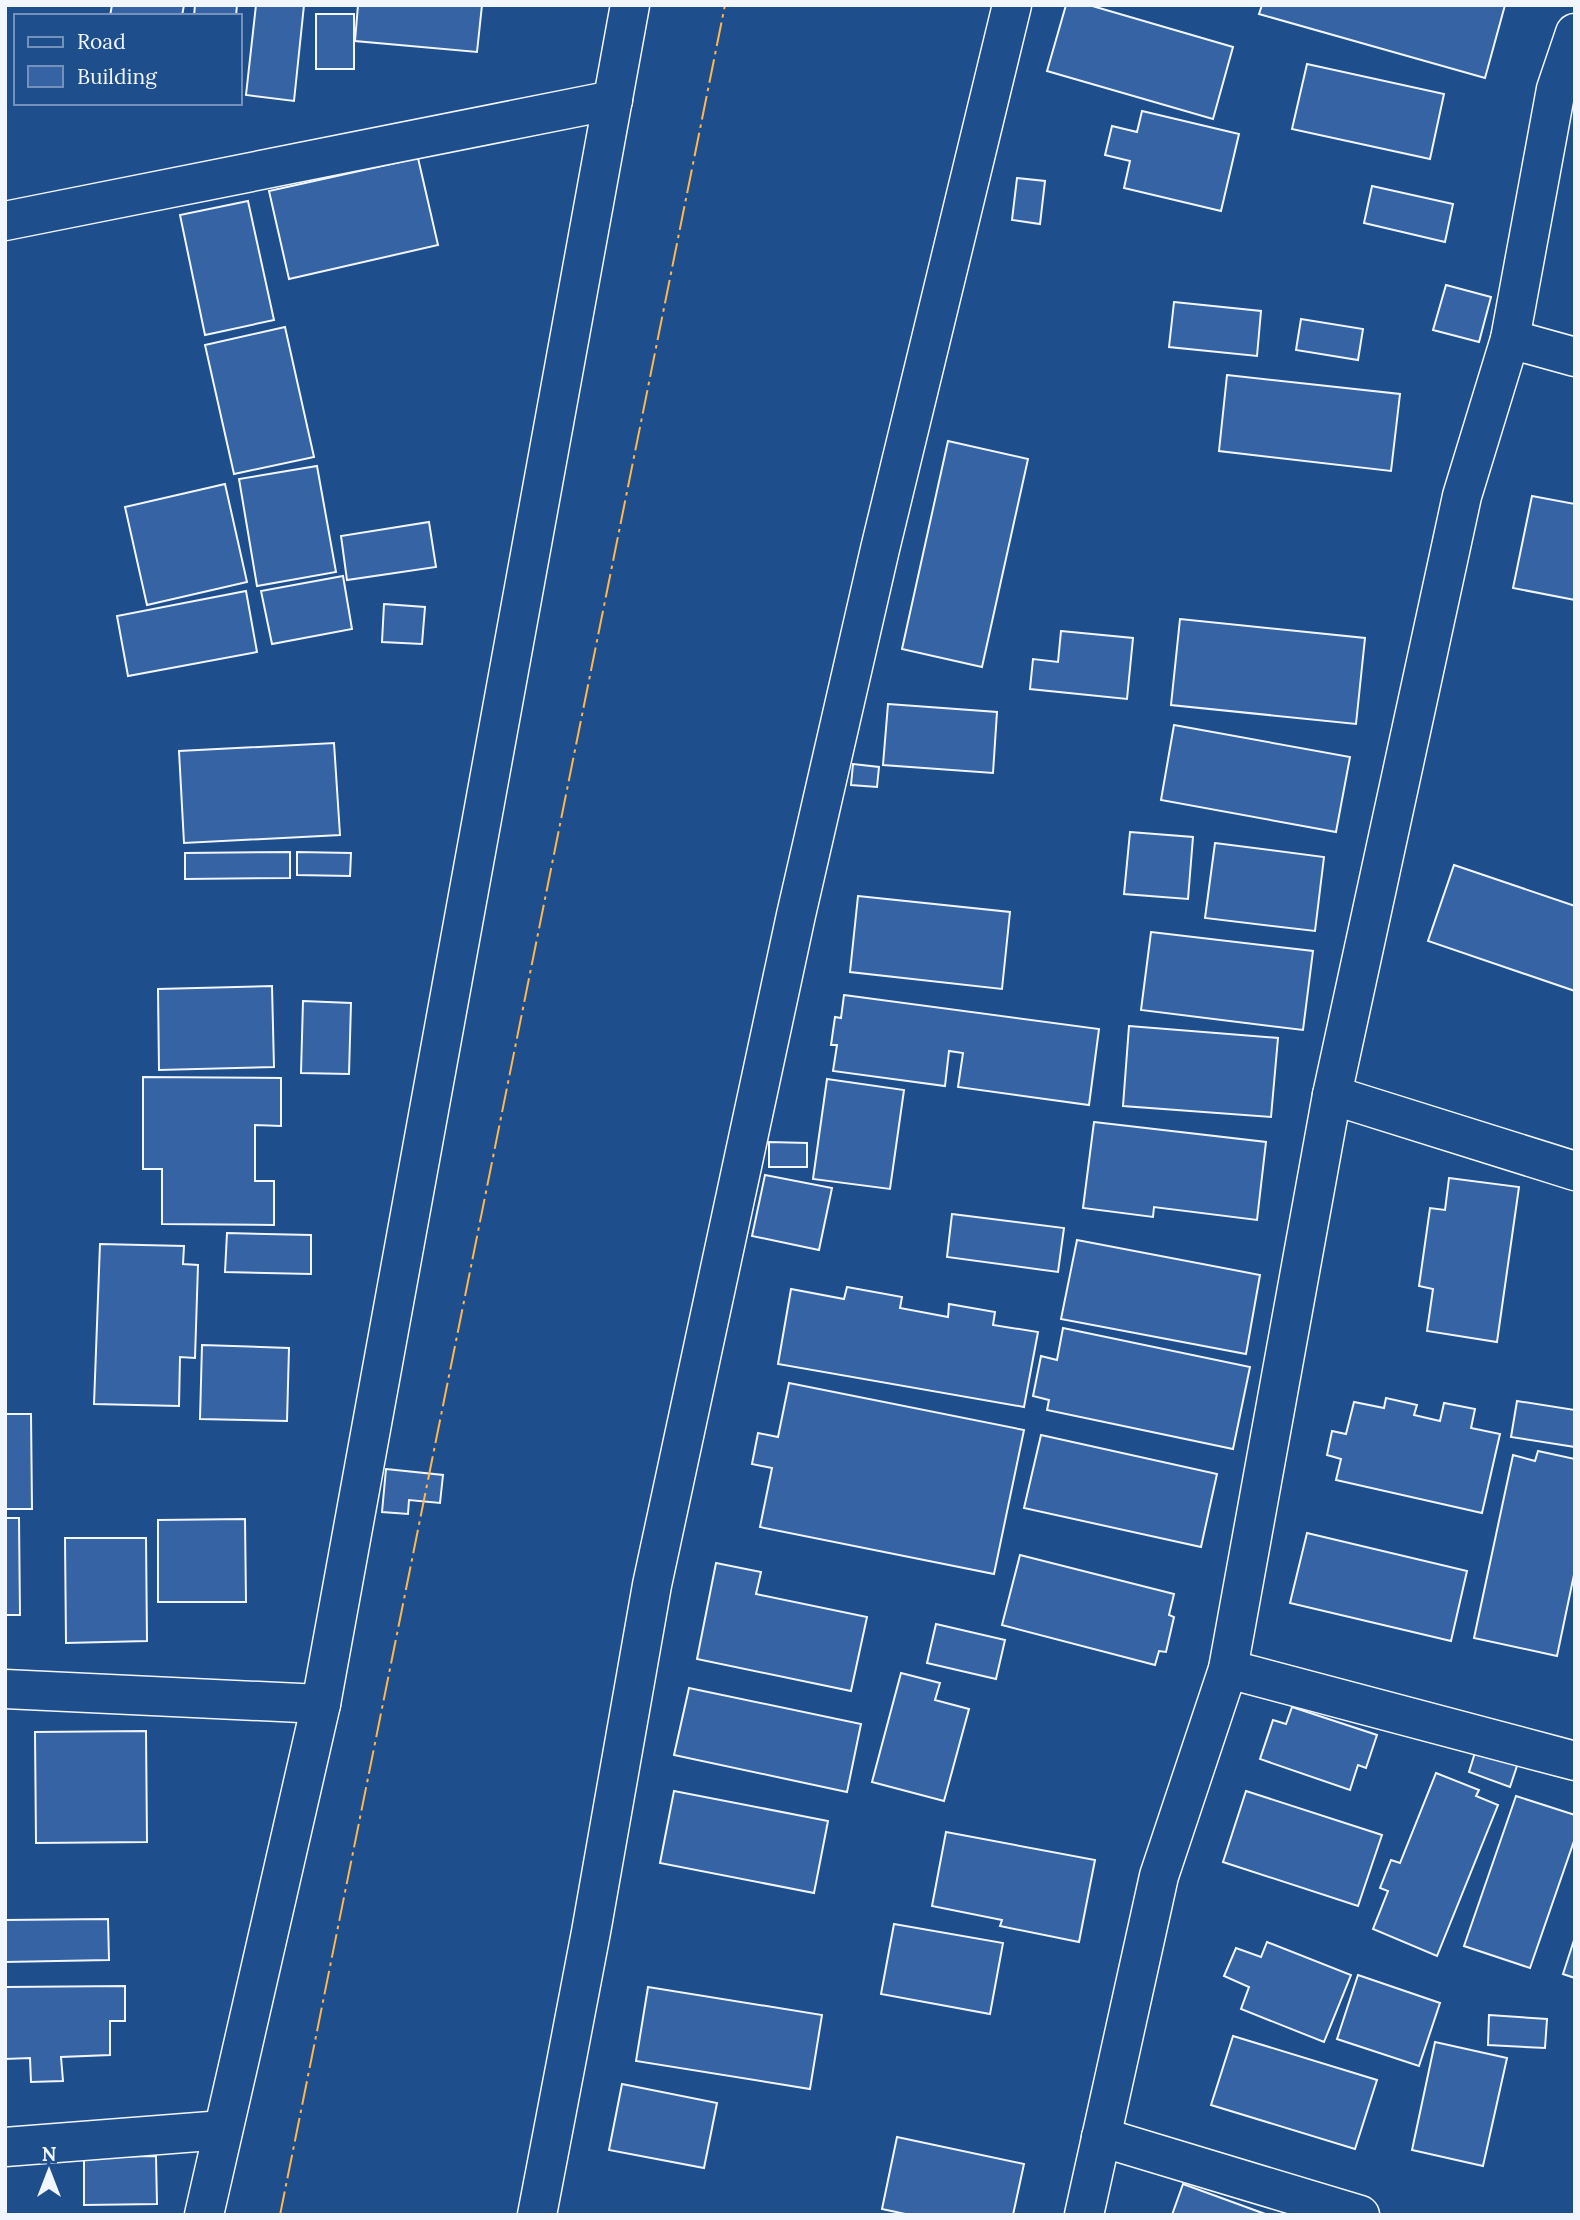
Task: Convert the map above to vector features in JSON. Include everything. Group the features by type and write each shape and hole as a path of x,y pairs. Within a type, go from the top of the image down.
{"street":[{"path":"204,2215 321,1704 630,5"},
{"path":"537,2215 660,1544 796,915 884,535 1012,5"},
{"path":"1084,2215 1159,1876 1228,1669 1332,1095 1462,496 1510,339 1556,89 1575,33"},
{"path":"5,221 614,100"},
{"path":"1510,339 1575,357"},
{"path":"1332,1095 1575,1171"},
{"path":"1228,1669 1575,1761"},
{"path":"5,1689 321,1704"},
{"path":"5,2147 223,2130"},
{"path":"1101,2137 1360,2215"}],"building":[{"path":"112,5 184,5 182,14 110,14"},
{"path":"195,5 237,5 236,14 194,14"},
{"path":"256,5 304,5 294,101 246,95"},
{"path":"358,5 482,5 477,52 355,41"},
{"path":"1066,5 1089,5 1233,47 1213,119 1047,71"},
{"path":"1262,5 1505,5 1485,78 1259,14"},
{"path":"316,14 354,14 354,69 316,69"},
{"path":"1307,64 1444,94 1430,159 1292,129"},
{"path":"1142,111 1239,134 1221,211 1124,188 1130,161 1105,155 1112,126 1137,132"},
{"path":"418,158 438,245 289,279 269,191"},
{"path":"1017,178 1045,181 1040,224 1012,220"},
{"path":"1372,186 1453,204 1445,242 1364,223"},
{"path":"248,201 274,320 205,335 180,215"},
{"path":"1446,285 1491,297 1479,342 1433,330"},
{"path":"1174,302 1261,311 1257,356 1169,347"},
{"path":"1301,319 1363,329 1358,360 1296,350"},
{"path":"285,327 314,457 234,474 205,345"},
{"path":"1227,375 1400,394 1391,471 1219,451"},
{"path":"948,441 1028,459 982,667 902,649"},
{"path":"317,466 336,572 257,586 239,479"},
{"path":"225,484 247,582 147,605 125,507"},
{"path":"1532,496 1575,504 1575,600 1513,588"},
{"path":"429,522 436,567 347,580 341,536"},
{"path":"343,576 352,629 272,644 261,591"},
{"path":"246,591 257,652 128,676 117,616"},
{"path":"384,604 425,607 422,644 382,642"},
{"path":"1180,619 1365,638 1356,724 1171,705"},
{"path":"1061,631 1133,638 1127,699 1030,689 1033,659 1058,662"},
{"path":"888,704 997,712 993,773 883,765"},
{"path":"1174,725 1350,757 1336,832 1161,800"},
{"path":"334,743 340,835 184,843 179,751"},
{"path":"853,764 879,767 877,787 851,785"},
{"path":"1130,832 1193,837 1188,899 1124,894"},
{"path":"1215,843 1324,857 1315,931 1205,918"},
{"path":"290,852 290,878 185,879 185,853"},
{"path":"297,852 351,853 350,876 297,875"},
{"path":"1454,865 1575,906 1575,991 1428,941"},
{"path":"858,896 1010,912 1002,989 850,972"},
{"path":"1151,932 1313,951 1303,1030 1141,1010"},
{"path":"272,986 274,1067 159,1070 158,989"},
{"path":"844,995 1099,1029 1089,1105 958,1087 963,1053 949,1051 945,1086 833,1071 837,1045 831,1045 835,1017 841,1018"},
{"path":"303,1001 351,1003 349,1074 301,1073"},
{"path":"1129,1026 1278,1038 1271,1117 1123,1106"},
{"path":"143,1077 281,1078 281,1126 255,1125 255,1181 274,1181 274,1225 162,1224 162,1169 143,1169"},
{"path":"827,1079 904,1090 890,1189 813,1179"},
{"path":"1094,1122 1266,1142 1257,1220 1154,1207 1153,1217 1083,1208"},
{"path":"769,1142 807,1143 807,1167 769,1167"},
{"path":"765,1175 832,1188 819,1250 752,1236"},
{"path":"1449,1178 1519,1187 1497,1342 1427,1331 1433,1289 1419,1286 1430,1208 1445,1210"},
{"path":"952,1214 1064,1228 1058,1272 947,1257"},
{"path":"227,1233 311,1235 311,1274 225,1272"},
{"path":"1077,1240 1260,1275 1246,1354 1061,1319"},
{"path":"100,1244 184,1246 183,1264 198,1265 195,1358 180,1357 179,1406 94,1404"},
{"path":"847,1287 902,1297 900,1308 948,1317 949,1304 995,1312 993,1325 1038,1332 1024,1407 778,1364 791,1289 844,1299"},
{"path":"1063,1328 1250,1367 1233,1449 1047,1410 1049,1400 1033,1396 1041,1356 1057,1360"},
{"path":"202,1345 289,1348 287,1421 200,1419"},
{"path":"789,1383 1024,1430 994,1574 760,1527 772,1468 752,1464 758,1433 778,1437"},
{"path":"1386,1398 1417,1405 1414,1415 1440,1421 1444,1403 1475,1409 1471,1428 1500,1434 1482,1513 1336,1480 1341,1459 1327,1455 1332,1431 1346,1434 1354,1402 1384,1408"},
{"path":"1517,1401 1575,1410 1575,1447 1511,1437"},
{"path":"5,1414 31,1414 32,1509 5,1509"},
{"path":"1041,1435 1217,1474 1201,1547 1024,1508"},
{"path":"1538,1451 1575,1459 1575,1570 1557,1656 1474,1638 1513,1455 1535,1461"},
{"path":"386,1469 443,1475 440,1503 409,1500 408,1514 382,1512"},
{"path":"5,1518 19,1518 20,1615 5,1615"},
{"path":"245,1519 246,1602 158,1602 158,1520"},
{"path":"1307,1533 1467,1571 1451,1641 1290,1603"},
{"path":"65,1538 146,1538 147,1641 66,1643"},
{"path":"1020,1555 1174,1594 1169,1615 1174,1617 1166,1652 1159,1651 1155,1665 1002,1625"},
{"path":"716,1563 761,1572 756,1594 867,1617 851,1691 697,1659"},
{"path":"936,1624 1005,1640 996,1679 927,1663"},
{"path":"901,1673 940,1683 935,1700 969,1709 944,1801 872,1782"},
{"path":"689,1688 861,1724 847,1792 674,1755"},
{"path":"1292,1707 1377,1735 1366,1768 1358,1765 1350,1790 1260,1759 1273,1720 1286,1724"},
{"path":"146,1731 147,1842 36,1843 35,1732"},
{"path":"1477,1746 1519,1760 1510,1787 1469,1772"},
{"path":"1436,1773 1479,1790 1476,1796 1498,1805 1437,1956 1373,1929 1388,1891 1380,1888 1391,1860 1400,1863"},
{"path":"674,1791 828,1821 814,1893 660,1863"},
{"path":"1246,1791 1382,1835 1358,1906 1223,1862"},
{"path":"1516,1796 1575,1815 1575,1838 1530,1968 1464,1946"},
{"path":"946,1832 1095,1860 1079,1942 1000,1926 1002,1920 932,1906"},
{"path":"108,1919 109,1960 5,1962 5,1920"},
{"path":"894,1924 1003,1943 990,2014 881,1994"},
{"path":"1575,1937 1575,1978 1563,1974"},
{"path":"1267,1942 1351,1975 1324,2042 1241,2009 1249,1987 1224,1976 1236,1948 1261,1957"},
{"path":"1358,1975 1440,2003 1419,2066 1337,2039"},
{"path":"125,1986 125,2021 110,2021 110,2055 61,2057 63,2081 31,2082 30,2058 5,2059 5,1987"},
{"path":"648,1987 822,2015 810,2089 636,2061"},
{"path":"1489,2015 1547,2019 1545,2048 1488,2045"},
{"path":"1233,2036 1377,2080 1355,2149 1211,2105"},
{"path":"1435,2042 1507,2058 1483,2166 1412,2150"},
{"path":"622,2084 717,2103 704,2168 609,2150"},
{"path":"897,2137 1024,2164 1013,2215 910,2215 882,2209"},
{"path":"156,2156 157,2204 84,2205 84,2157"},
{"path":"1183,2184 1268,2215 1172,2215"}],"power":[{"path":"280,2215 725,5"}]}
